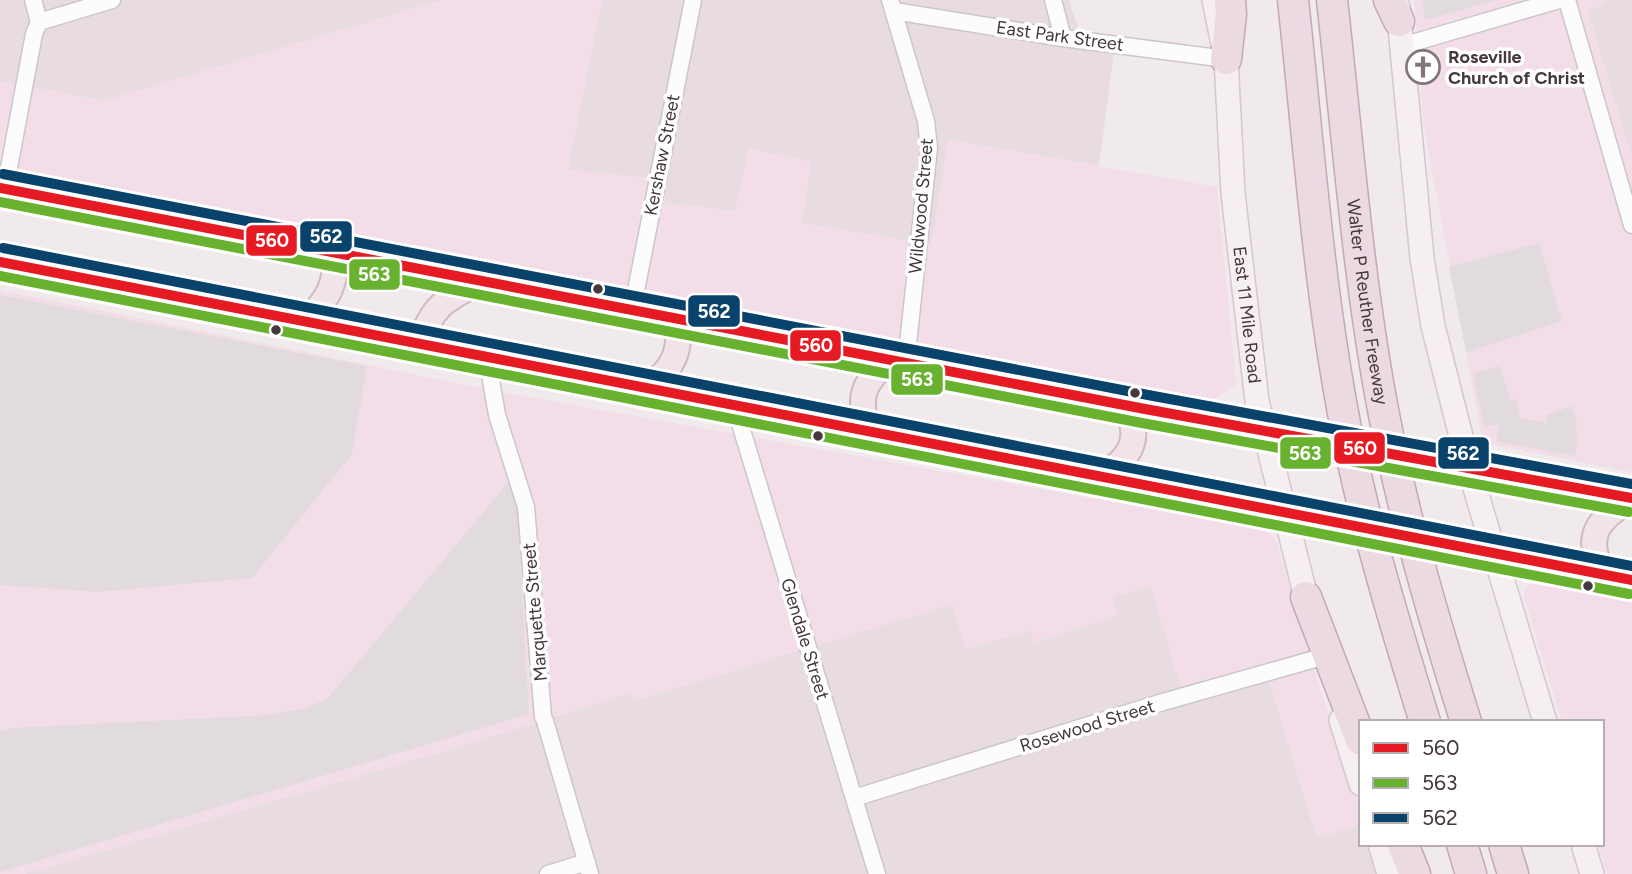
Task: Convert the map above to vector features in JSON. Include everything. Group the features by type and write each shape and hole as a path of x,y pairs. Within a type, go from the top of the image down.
{"highway":[{"path":"1226,59 1230,0"},
{"path":"1293,0 1332,345 1347,431 1376,556 1423,720"},
{"name":"Walter P Reuther Freeway","path":"1332,0 1366,299 1381,397 1427,593 1465,720"},
{"path":"1306,597 1359,735"},
{"path":"1404,846 1415,874"},
{"path":"1463,846 1471,874"},
{"path":"1505,846 1513,874"}],"main road":[{"name":"East 11 Mile Road","path":"1214,0 1226,59 1234,205 1257,401 1322,657 1359,777"},
{"path":"1397,17 1422,258 1433,327 1493,553 1544,720"},
{"path":"3,189 898,362 1632,498"},
{"path":"305,321 328,298 333,287 335,253"},
{"path":"0,262 1632,580"},
{"path":"421,344 425,327 439,305 481,281"},
{"path":"646,387 657,380 674,360 679,340 676,319"},
{"path":"868,430 862,393 868,381 898,362"},
{"path":"1102,476 1117,466 1131,447 1133,424 1124,404"},
{"path":"1603,574 1594,552 1595,531 1608,515 1632,498"},
{"path":"1381,846 1389,874"},
{"path":"1584,846 1592,874"}],"street":[{"path":"3,189 34,34 39,22 33,0"},
{"path":"39,22 112,0"},
{"name":"Kershaw Street","path":"632,311 693,0"},
{"path":"1053,0 1063,38"},
{"path":"1397,17 1559,0"},
{"path":"1567,0 1632,225"},
{"name":"East Park Street","path":"892,5 1063,38 1226,59"},
{"name":"Wildwood Street","path":"892,5 926,121 929,148 898,362"},
{"name":"Marquette Street","path":"487,357 497,415 526,507 544,719 589,868"},
{"name":"Glendale Street","path":"734,404 877,874"},
{"name":"Rosewood Street","path":"854,798 1163,702 1322,657"},
{"path":"548,874 589,868"}],"shaded area":[{"path":"0,0 443,0 104,101 0,81"},
{"path":"443,0 602,0 568,170 668,180 664,203 735,211 748,149 811,162 802,223 931,245 948,140 1217,187 1236,384 1214,399 969,356 0,169 0,81 104,101"},
{"path":"602,0 1069,0 1080,34 1116,37 1099,166 948,140 932,245 802,223 811,162 749,149 736,211 664,203 667,180 567,170"},
{"path":"1414,0 1604,0 1605,5 1587,9 1632,159 1632,472 1483,443 1424,127"},
{"path":"1422,0 1497,0 1425,20"},
{"path":"1604,0 1632,0 1632,159 1587,9 1605,5"},
{"path":"1539,243 1562,321 1466,352 1449,267"},
{"path":"0,290 506,393 1263,529 1275,538 1314,670 1359,804 1359,826 1318,837 1269,681 1186,706 1151,586 1112,597 1118,616 1034,642 1030,630 966,649 952,604 633,701 630,693 461,746 24,874 0,874"},
{"path":"0,295 367,366 352,454 252,578 98,592 0,585"},
{"path":"1500,366 1510,401 1515,399 1520,415 1517,417 1547,423 1545,415 1572,406 1576,418 1575,456 1496,441 1499,424 1484,427 1473,373"},
{"path":"508,483 517,507 529,714 0,872 0,731 11,728 269,715 306,708 327,699"},
{"path":"1542,580 1632,595 1632,874 1607,874 1599,846 1604,846 1604,720 1561,720 1524,596 1530,584"},
{"path":"1151,585 1186,706 1269,681 1317,837 1359,826 1359,846 1373,846 1381,874 24,874 461,746 630,693 633,701 952,604 966,649 1030,630 1035,642 1117,616 1112,597"}],"transit line":[{"name":"562","path":"3,174 1148,395 1632,484"},
{"name":"560","path":"0,188 1145,409 1632,498"},
{"name":"563","path":"0,202 1142,423 1629,512"},
{"name":"562","path":"3,248 1632,566"},
{"name":"560","path":"0,262 1632,580"},
{"name":"563","path":"0,276 1629,594"}],"place":[{"name":"Roseville Church of Christ","path":"1423,67"}]}
